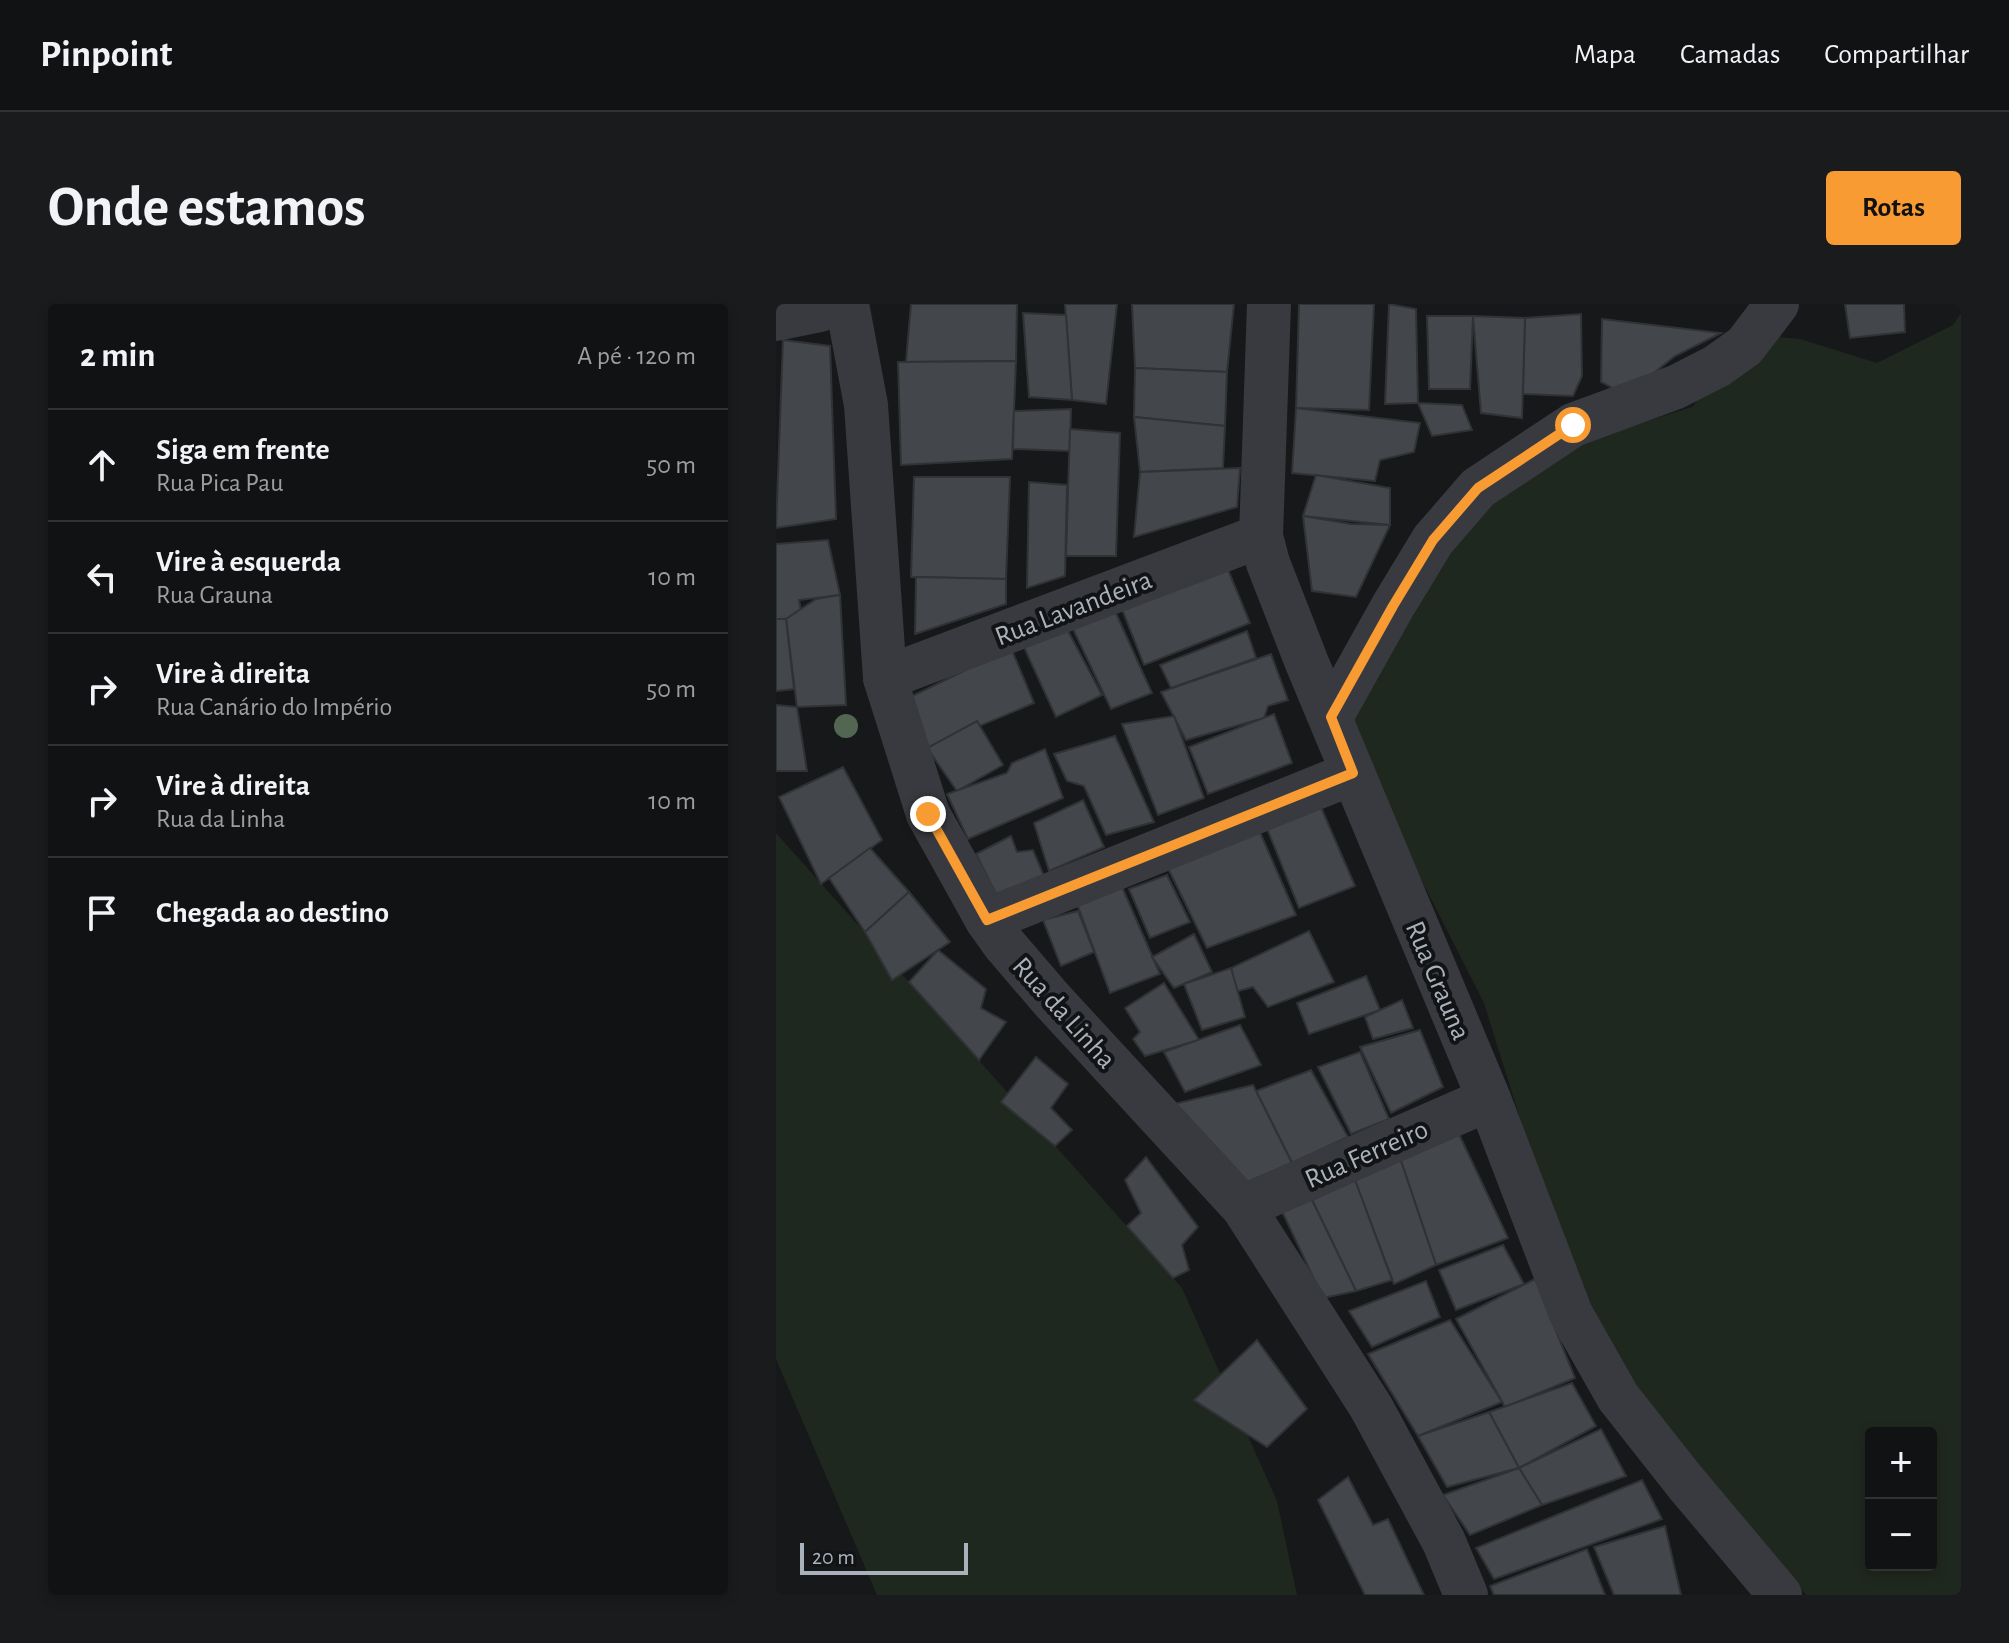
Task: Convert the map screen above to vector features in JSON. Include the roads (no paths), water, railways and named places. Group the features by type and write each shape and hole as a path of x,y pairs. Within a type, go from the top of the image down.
{"street":[{"path":"776,319 820,310 829,304"},
{"name":"Rua da Linha","path":"847,304 866,405 873,468 885,678 928,814 987,920 1052,1000 1243,1207 1371,1407 1444,1542 1466,1595"},
{"name":"Rua Grauna","path":"1269,304 1261,536 1268,563 1489,1099 1571,1314 1618,1397 1780,1595"},
{"path":"1331,717 1433,540 1478,488 1573,425 1676,387 1717,366 1745,346 1777,304"},
{"name":"Rua Lavandeira","path":"885,678 1261,536"},
{"path":"987,920 1353,773"},
{"name":"Rua Ferreiro","path":"1243,1207 1489,1099"}]}
